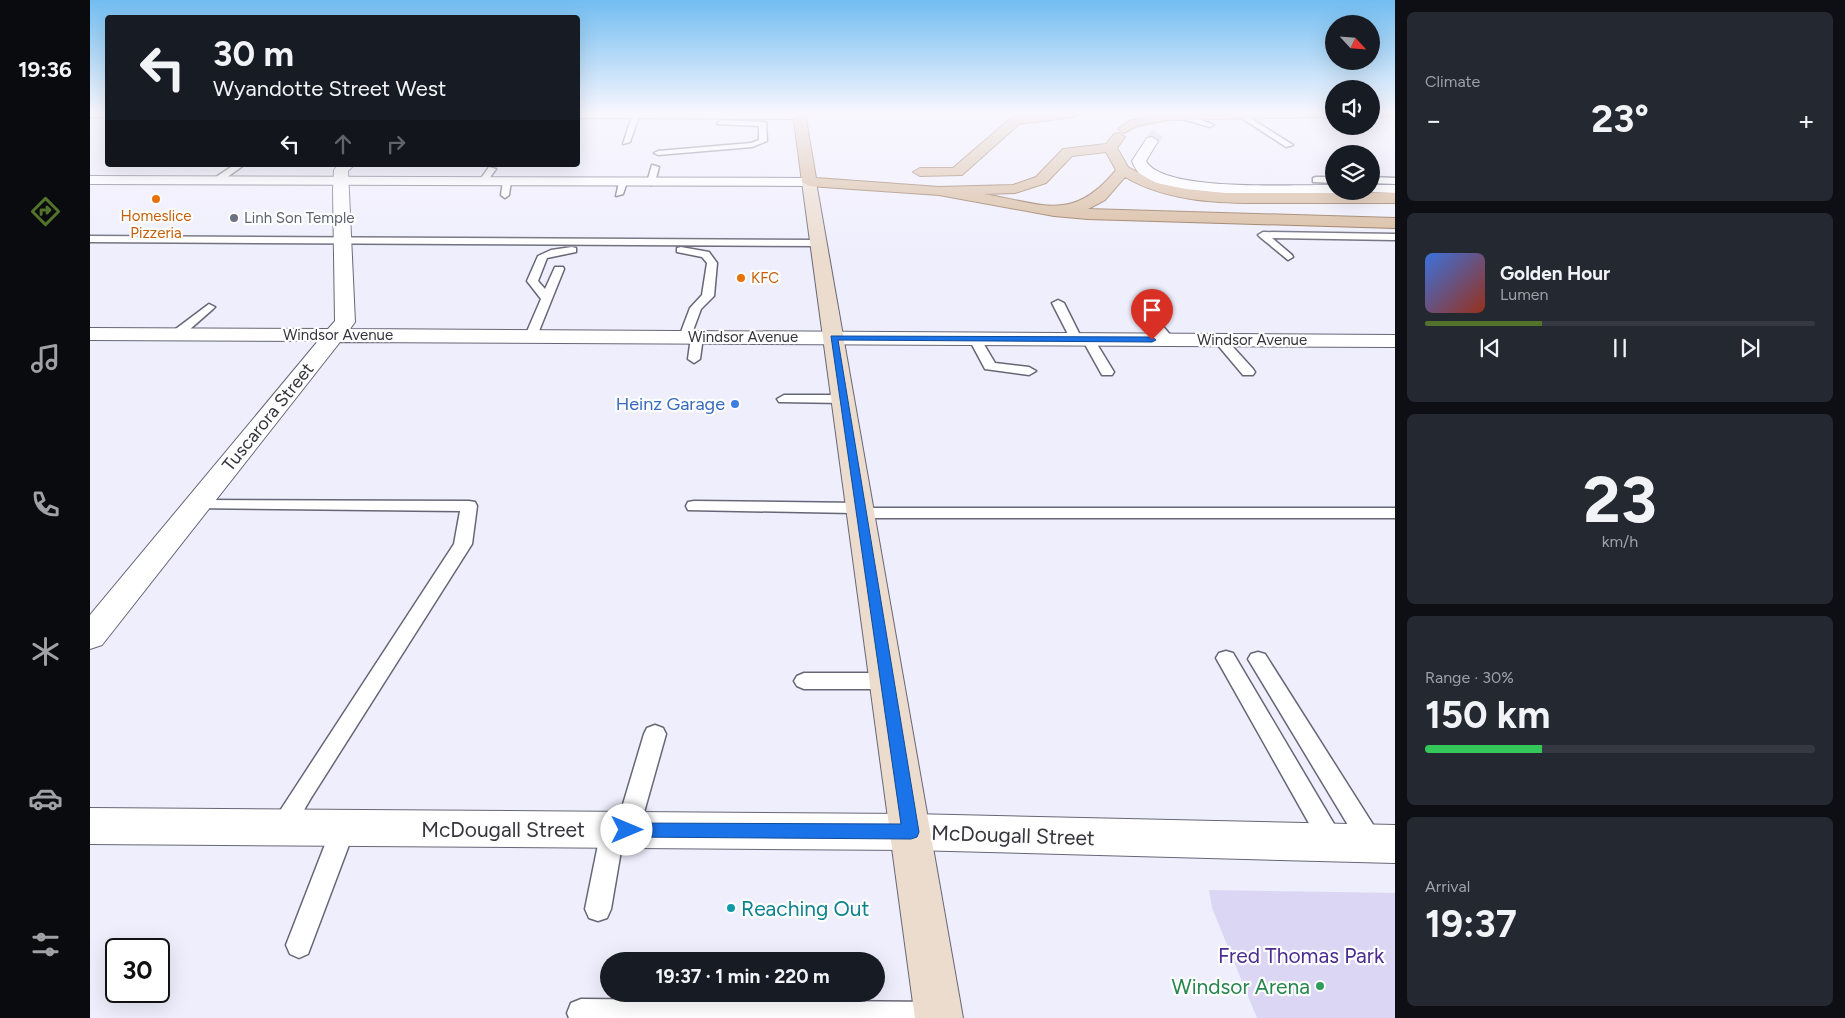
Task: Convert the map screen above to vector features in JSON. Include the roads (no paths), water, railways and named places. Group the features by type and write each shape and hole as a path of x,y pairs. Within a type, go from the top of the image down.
{"main road":[{"path":"806,161 939,1017"},
{"path":"902,172 957,172 970,161"},
{"path":"809,182 939,191 1016,189 1041,180 1060,161"},
{"path":"1054,211 1091,204 1100,198 1123,170 1122,161"},
{"path":"1123,170 1151,186 1186,194 1225,198 1395,198"},
{"path":"809,182 865,172"},
{"path":"939,191 1054,211 1110,216 1273,218 1395,223"}],"street":[{"path":"1139,161 1145,172 1162,180 1219,188 1325,189"},
{"path":"90,180 216,181 344,173 482,181 506,188 621,188 651,182 719,187 809,182"},
{"name":"Tuscarora Street","path":"90,637 345,322 340,240 344,173"},
{"path":"1380,189 1395,189"},
{"name":"Windsor Avenue","path":"90,334 1395,341"},
{"name":"McDougall Street","path":"90,826 280,829 911,832 1383,844"}],"lane":[{"path":"216,181 237,167"},
{"path":"651,182 655,167"},
{"path":"482,181 492,169"},
{"path":"1316,180 1325,180"},
{"path":"1380,180 1395,181"},
{"path":"1288,257 1263,235 1395,237"},
{"path":"90,239 819,243"},
{"path":"547,299 532,281 543,256 555,252 573,250 684,250 705,254 712,263 708,296 696,308 691,337 694,359"},
{"path":"531,336 559,269"},
{"path":"1058,303 1107,372"},
{"path":"176,334 209,307"},
{"path":"1142,308 1168,340"},
{"path":"975,339 990,366 1030,371"},
{"path":"1220,340 1248,372"},
{"path":"784,399 843,399"},
{"path":"196,505 469,506 463,544 280,829"},
{"path":"694,506 860,510 1395,513"},
{"path":"1226,658 1332,843"},
{"path":"1258,659 1383,844"},
{"path":"804,681 887,681"},
{"path":"598,909 620,830 655,734"},
{"path":"299,945 343,829"},
{"path":"581,1013 939,1017"}],"place":[{"name":"Homeslice Pizzeria","path":"156,199"},
{"name":"Linh Son Temple","path":"234,218"},
{"name":"KFC","path":"741,278"},
{"name":"Heinz Garage","path":"735,404"},
{"name":"Reaching Out","path":"731,908"},
{"name":"Windsor Arena","path":"1320,986"}],"park label":[{"name":"Fred Thomas Park","path":"1301,955"}]}
